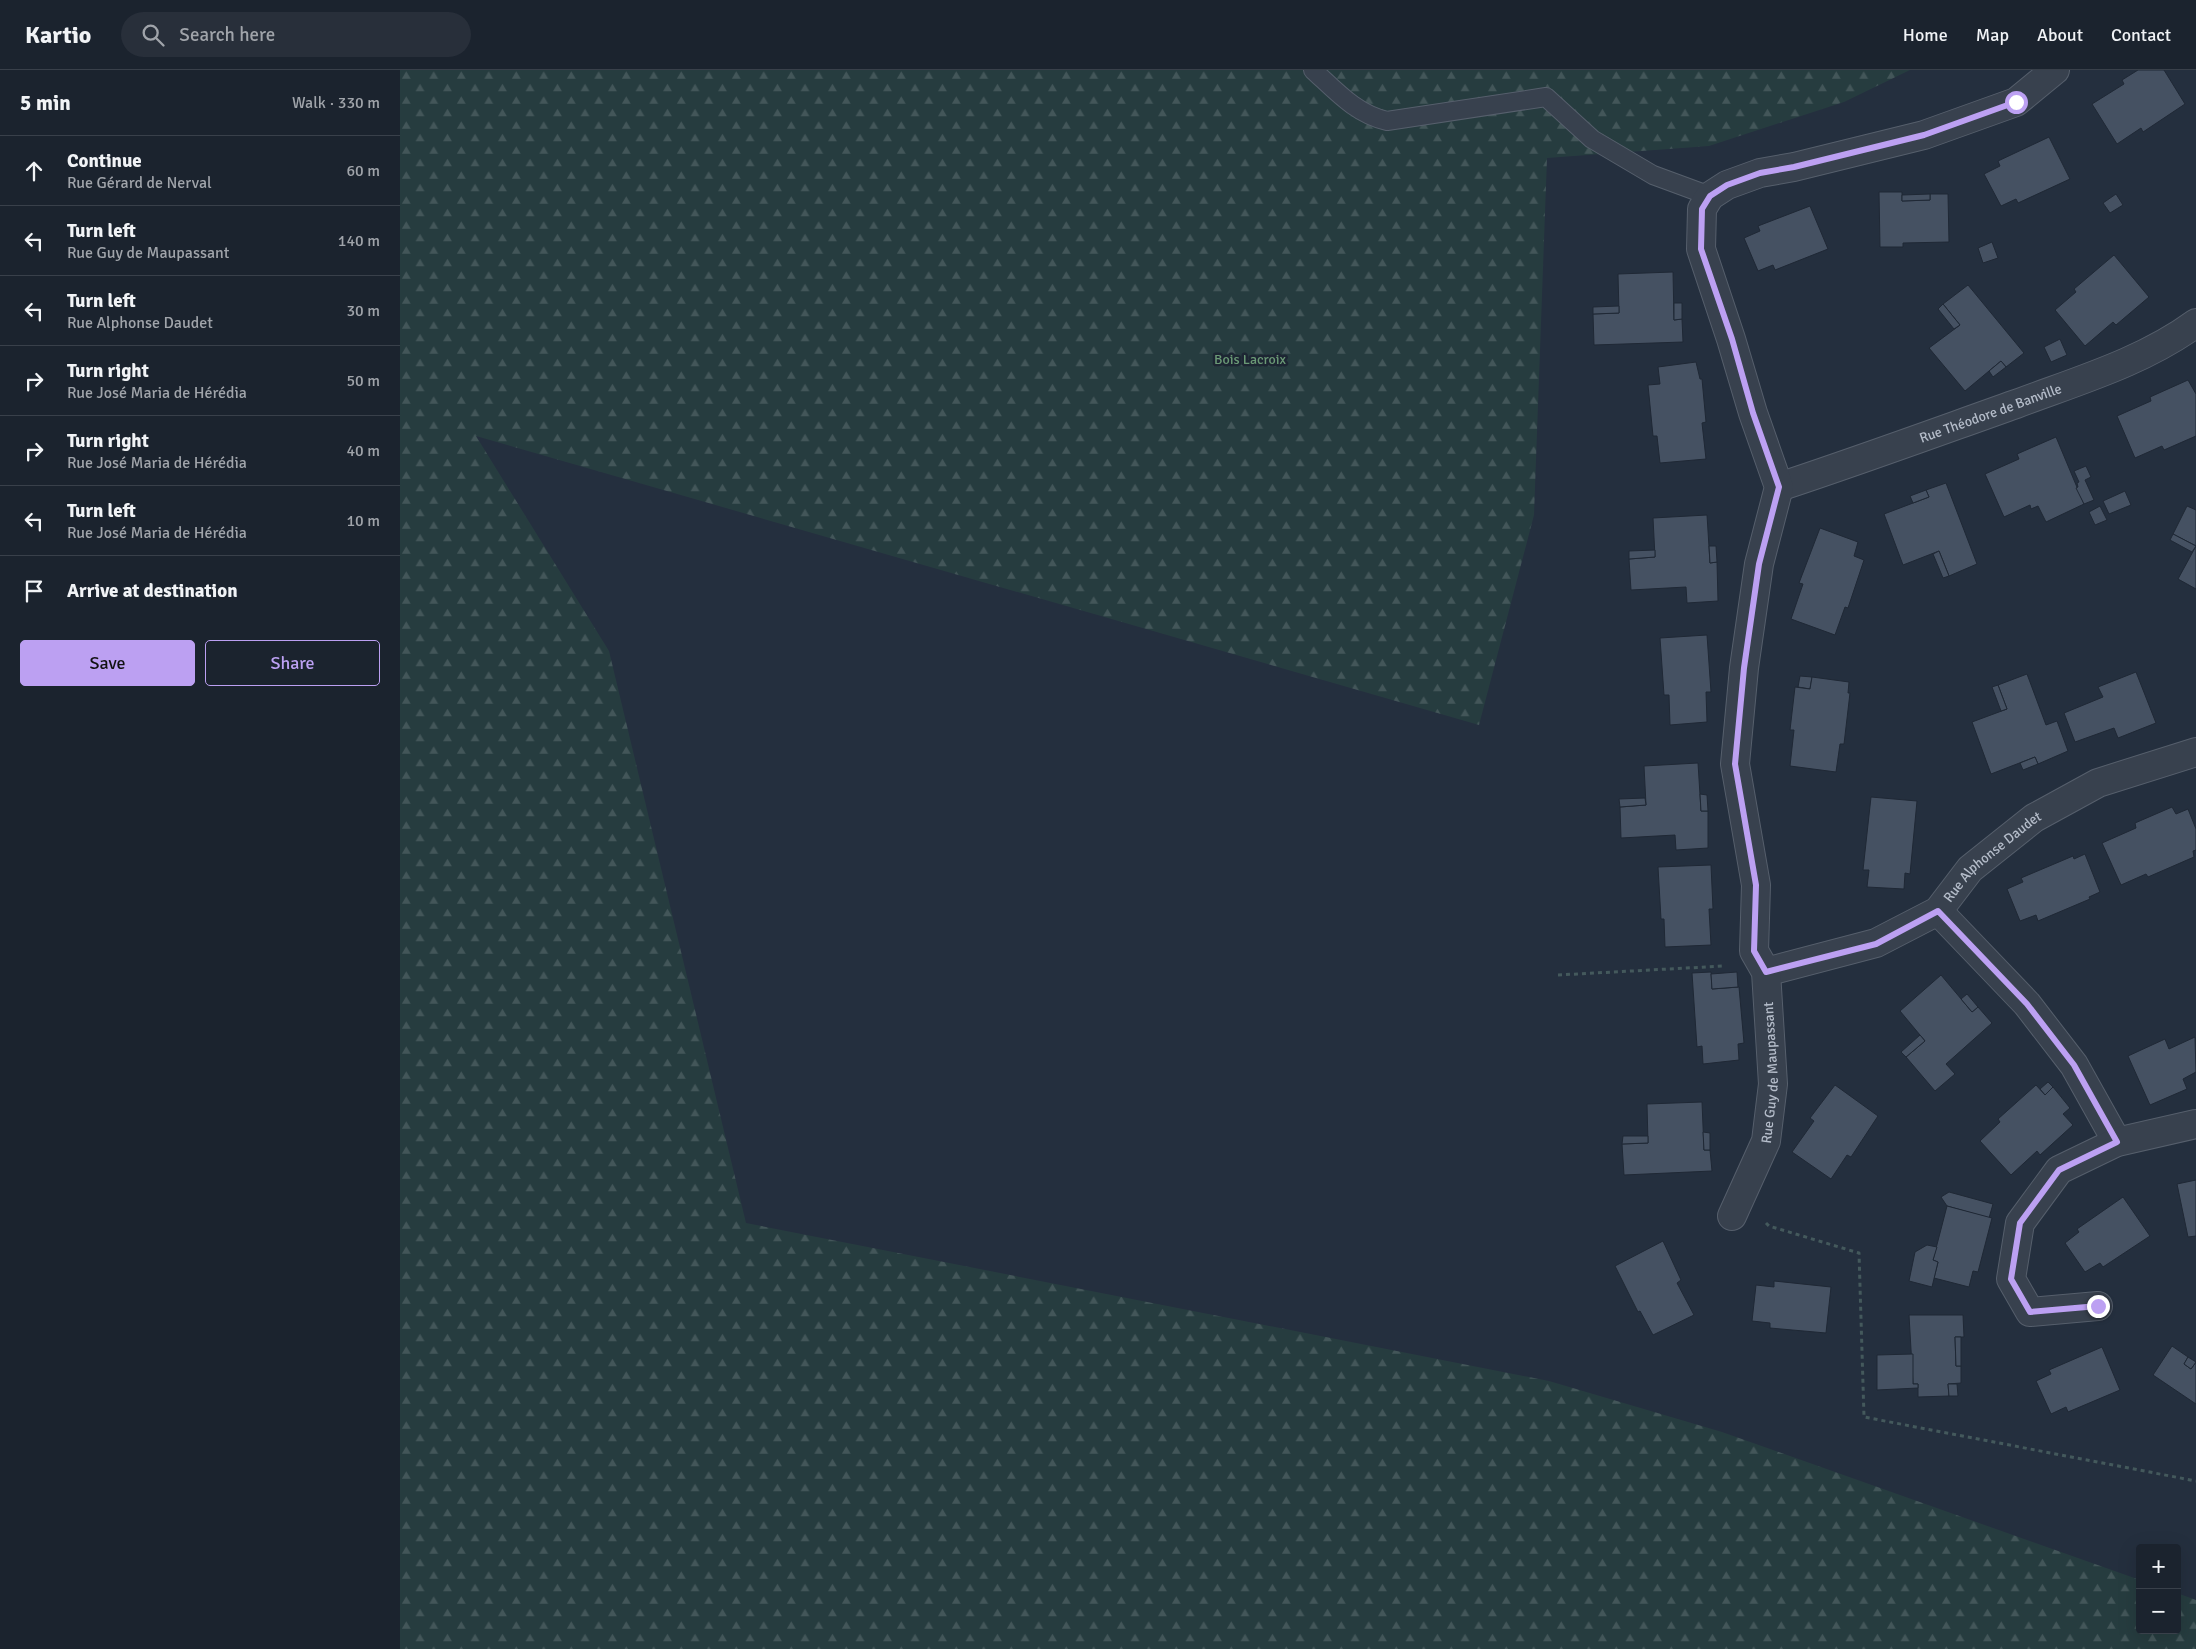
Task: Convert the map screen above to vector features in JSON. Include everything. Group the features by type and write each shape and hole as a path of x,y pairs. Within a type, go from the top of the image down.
{"street":[{"path":"1779,487 1753,413 1732,339 1701,249 1702,209 1710,196 1727,185 1760,173 1794,167 1924,135 2016,102 2054,70"},
{"name":"Rue Théodore de Banville","path":"1779,487 1911,442 2077,381 2159,347 2196,324"},
{"name":"Rue Guy de Maupassant","path":"1736,1207 1766,1141 1773,1084 1764,968 1754,951 1756,885 1735,764 1744,668 1759,564 1779,487"},
{"name":"Rue Alphonse Daudet","path":"1764,968 1876,944 1938,911 1970,868 2034,818 2098,783 2196,752"},
{"path":"1938,911 2027,1004 2074,1065 2117,1142"},
{"path":"2098,1306 2030,1312 2011,1279 2020,1223 2059,1170 2117,1142 2196,1124"}],"lane":[{"path":"1313,70 1355,108 1372,117 1387,121 1546,97 1592,139 1653,175 1710,196"}],"path":[{"path":"1558,974 1764,968"},
{"path":"1736,1207 1769,1226 1859,1253 1864,1417 2196,1481"}],"green space":[{"name":"Bois Lacroix","path":"400,70 1910,70 1844,102 1709,146 1547,158 1534,515 1479,725 476,436 609,651 746,1223 1549,1381 1722,1432 2136,1579 2136,1634 2181,1634 2181,1594 2196,1600 2196,1649 400,1649"}],"building":[{"path":"2138,70 2164,70 2185,104 2143,132 2141,128 2117,144 2092,104 2124,84 2122,80"},
{"path":"2049,137 2070,179 2018,203 2016,199 2001,206 1984,174 2000,166 1998,161"},
{"path":"1879,192 1902,192 1902,201 1930,200 1930,194 1948,194 1949,242 1903,243 1903,247 1880,247"},
{"path":"1930,194 1930,200 1902,201 1902,195"},
{"path":"2116,194 2123,205 2110,213 2103,203"},
{"path":"1810,206 1828,249 1775,270 1773,265 1758,271 1744,238 1760,231 1758,226"},
{"path":"1992,242 1998,258 1983,263 1978,248"},
{"path":"2114,255 2149,297 2116,325 2113,322 2085,346 2055,310 2076,292 2074,289"},
{"path":"1673,272 1674,320 1682,319 1683,342 1594,345 1593,314 1619,313 1618,274"},
{"path":"1968,285 2024,353 2006,367 2001,361 1965,391 1929,348 1960,325 1943,304"},
{"path":"1674,303 1682,303 1682,319 1674,320"},
{"path":"1943,304 1960,325 1954,329 1938,309"},
{"path":"1619,306 1619,313 1593,314 1593,307"},
{"path":"2060,339 2067,355 2051,362 2044,347"},
{"path":"2001,361 2006,367 1993,377 1989,371"},
{"path":"1696,362 1700,379 1702,379 1706,422 1702,423 1706,459 1660,463 1657,436 1653,436 1648,385 1660,384 1658,367"},
{"path":"2188,380 2196,394 2196,436 2164,450 2162,446 2135,458 2117,416 2151,401 2150,397"},
{"path":"2056,437 2084,504 2046,522 2038,506 2031,509 2030,505 2004,517 1985,474 2019,459 2017,454"},
{"path":"2086,466 2091,477 2085,480 2094,500 2084,504 2076,488 2079,482 2074,471"},
{"path":"1946,483 1977,564 1949,576 1939,551 1903,565 1884,514 1929,497 1926,490"},
{"path":"1926,490 1929,497 1913,503 1910,496"},
{"path":"2125,491 2131,505 2109,514 2103,501"},
{"path":"2100,506 2107,520 2095,525 2089,512"},
{"path":"2187,506 2196,510 2196,546 2173,534"},
{"path":"1707,515 1710,563 1717,562 1718,601 1687,603 1686,587 1631,590 1629,559 1655,557 1653,518"},
{"path":"1820,528 1858,542 1854,556 1864,560 1848,608 1845,607 1835,635 1791,619 1803,584 1799,583"},
{"path":"2173,534 2196,546 2192,552 2170,540"},
{"path":"1709,546 1716,546 1717,562 1710,563"},
{"path":"2196,546 2196,589 2178,579"},
{"path":"1655,550 1655,557 1629,559 1629,551"},
{"path":"1939,551 1949,576 1943,578 1933,554"},
{"path":"1707,635 1711,692 1706,692 1707,722 1670,725 1669,695 1664,695 1660,638"},
{"path":"2136,672 2156,723 2118,738 2114,728 2075,742 2064,713 2103,697 2098,687"},
{"path":"2027,674 2046,725 2057,721 2068,751 2038,764 2035,757 1991,774 1972,722 2007,709 1998,685"},
{"path":"1800,676 1812,677 1810,689 1798,687"},
{"path":"1812,677 1849,682 1848,693 1850,693 1844,744 1840,744 1836,772 1790,766 1794,730 1790,730 1795,687 1810,689"},
{"path":"1998,685 2007,709 2001,711 1992,687"},
{"path":"2035,757 2038,764 2023,770 2020,763"},
{"path":"1698,763 1701,811 1708,811 1708,848 1676,850 1675,835 1621,838 1620,807 1646,805 1644,766"},
{"path":"1700,794 1707,795 1708,811 1701,811"},
{"path":"1871,797 1917,801 1910,874 1905,873 1904,889 1867,887 1869,870 1863,870"},
{"path":"1645,798 1646,805 1620,807 1619,799"},
{"path":"2172,807 2176,814 2188,809 2196,829 2194,857 2148,877 2146,874 2121,885 2102,843 2136,828 2135,823"},
{"path":"2085,854 2100,892 2089,897 2090,899 2038,921 2036,915 2020,921 2007,889 2023,882 2021,878 2073,856 2074,859"},
{"path":"1711,865 1713,909 1709,909 1711,945 1665,947 1664,919 1661,919 1658,867"},
{"path":"1711,972 1712,989 1739,987 1744,1043 1738,1044 1739,1060 1703,1064 1702,1046 1697,1047 1692,973"},
{"path":"1737,972 1738,987 1712,989 1711,974"},
{"path":"1941,975 1972,1012 1978,1007 1992,1023 1946,1064 1955,1074 1935,1091 1906,1057 1925,1041 1900,1011"},
{"path":"1967,994 1978,1007 1972,1012 1961,999"},
{"path":"1920,1035 1925,1041 1906,1057 1901,1052"},
{"path":"2195,1037 2196,1072 2183,1079 2187,1089 2150,1105 2128,1056 2165,1039 2169,1049"},
{"path":"2048,1082 2053,1087 2045,1095 2040,1089"},
{"path":"1835,1085 1878,1116 1851,1157 1847,1155 1831,1179 1792,1152 1814,1121 1810,1118"},
{"path":"2036,1085 2045,1095 2053,1087 2070,1108 2063,1114 2073,1125 2040,1155 2037,1151 2011,1175 1980,1141 2000,1122 1998,1119"},
{"path":"1702,1102 1704,1150 1710,1150 1712,1171 1624,1175 1622,1144 1648,1143 1647,1104"},
{"path":"1703,1132 1710,1133 1710,1150 1704,1150"},
{"path":"1623,1136 1648,1136 1648,1143 1622,1144"},
{"path":"2196,1180 2196,1236 2188,1237 2177,1184"},
{"path":"1949,1192 1993,1204 1989,1218 1947,1206 1941,1197"},
{"path":"2123,1197 2150,1236 2103,1267 2100,1263 2085,1272 2065,1243 2079,1232 2077,1229"},
{"path":"1947,1206 1992,1218 1978,1272 1973,1271 1969,1287 1934,1278 1938,1262 1933,1260"},
{"path":"1663,1241 1681,1280 1677,1283 1694,1315 1653,1335 1640,1311 1638,1312 1615,1266"},
{"path":"1927,1245 1937,1247 1933,1260 1938,1262 1932,1287 1909,1281 1915,1252"},
{"path":"1774,1281 1831,1287 1826,1333 1770,1328 1770,1323 1752,1321 1756,1285 1774,1287"},
{"path":"1909,1315 1963,1315 1964,1337 1955,1337 1956,1366 1961,1366 1961,1383 1948,1384 1949,1396 1918,1397 1918,1384 1913,1384"},
{"path":"1955,1337 1961,1337 1961,1366 1956,1366"},
{"path":"2172,1346 2188,1357 2184,1364 2191,1369 2196,1362 2196,1404 2153,1375"},
{"path":"2102,1347 2120,1390 2068,1412 2066,1407 2051,1414 2036,1381 2051,1374 2049,1370"},
{"path":"1913,1354 1913,1384 1918,1384 1918,1388 1877,1390 1877,1355"},
{"path":"2188,1357 2196,1362 2191,1369 2184,1364"},
{"path":"1948,1384 1957,1384 1958,1396 1949,1396"}],"route":[{"path":"2016,102 1924,135 1794,167 1760,173 1727,185 1710,196 1702,209 1700,228 1701,249 1732,339 1753,413 1779,487 1759,564 1744,668 1735,764 1756,885 1754,951 1766,972 1876,944 1938,911 2027,1004 2074,1065 2117,1142 2059,1170 2020,1223 2011,1279 2030,1312 2098,1306"}]}
